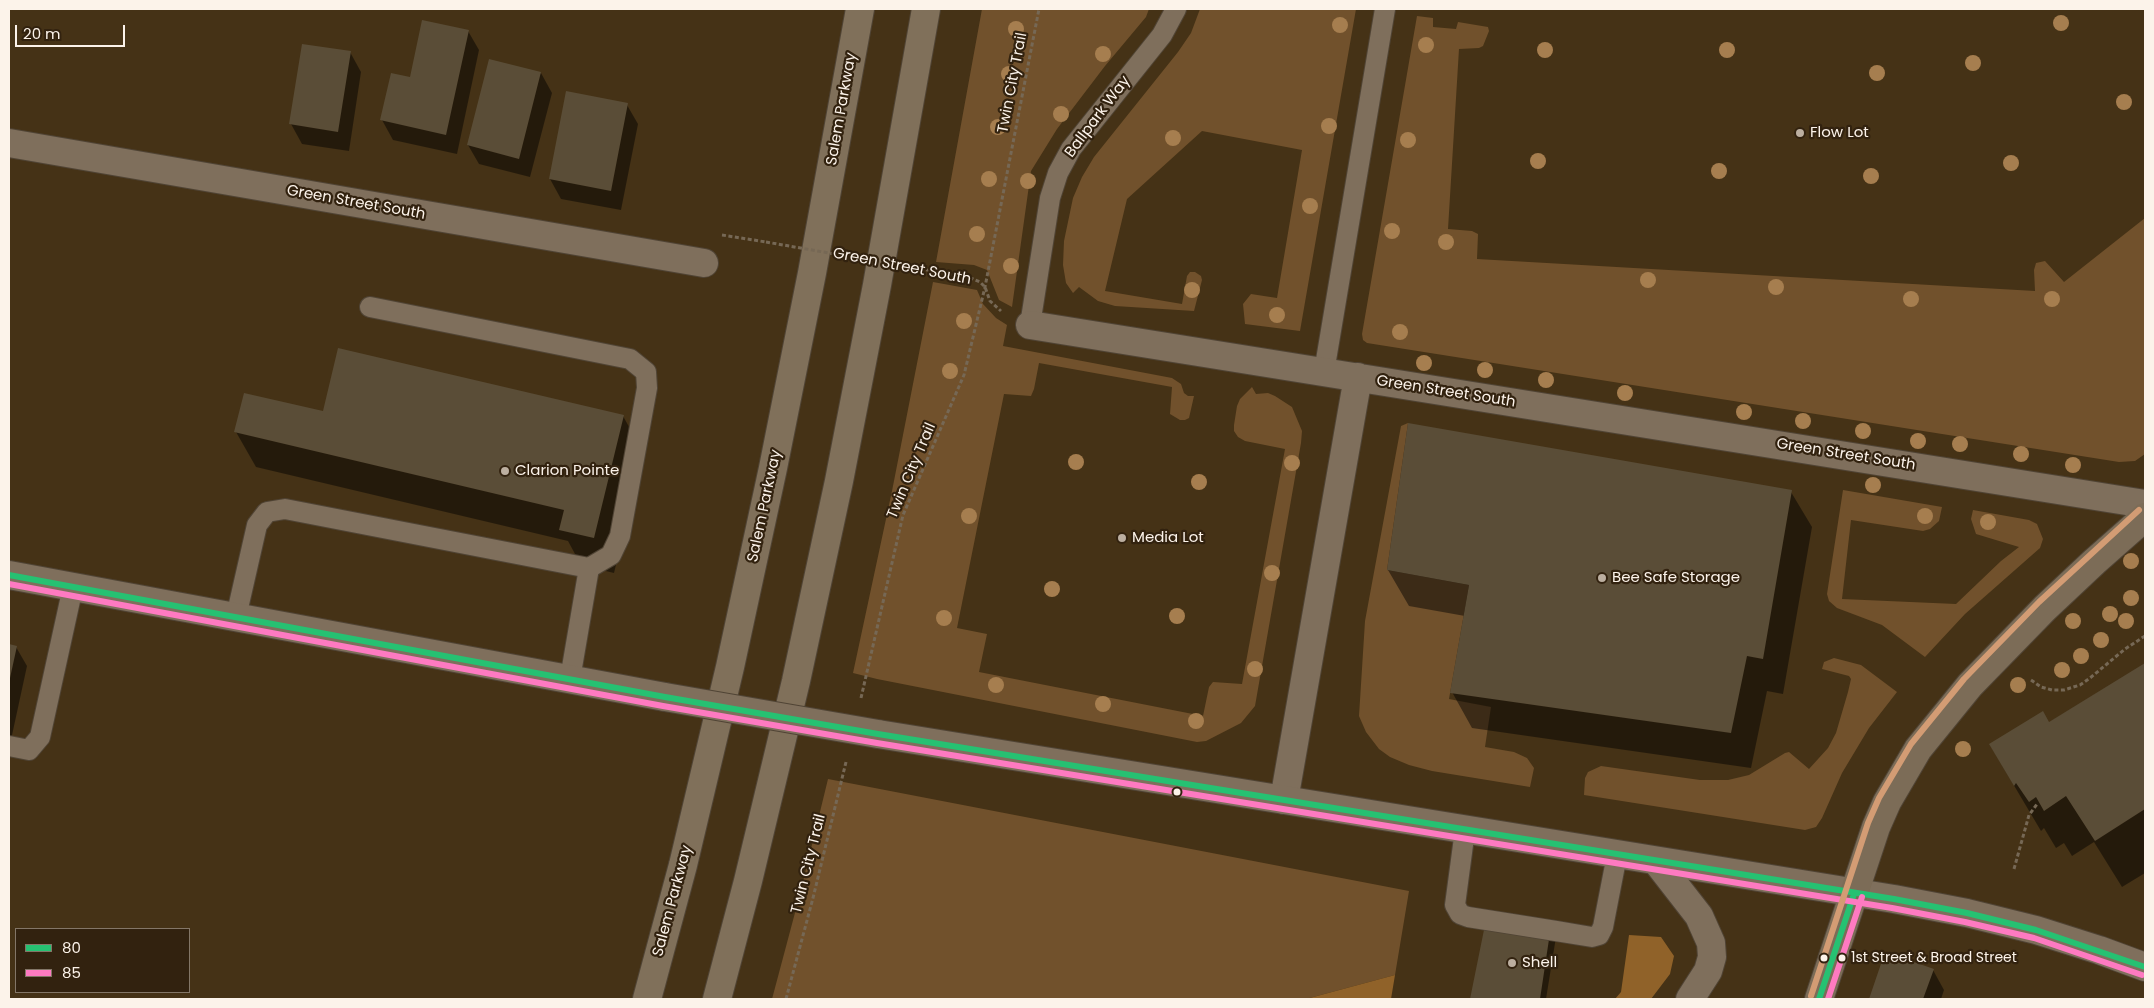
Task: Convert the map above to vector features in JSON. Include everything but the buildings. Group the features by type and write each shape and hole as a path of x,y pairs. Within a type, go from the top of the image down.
{"highway":[{"name":"Salem Parkway","path":"647,999 683,865 737,638 806,302 860,9"},
{"path":"717,999 751,872 796,681 837,490 877,285 926,9"}],"main road":[{"path":"1819,999 1874,834 1887,802 1923,742 1970,686 2045,608 2145,517"}],"street":[{"name":"Green Street South","path":"9,143 704,263"},
{"name":"Green Street South","path":"1030,325 2145,504"},
{"path":"1284,800 1358,378"},
{"path":"9,576 666,697 878,734 1912,902 2019,926 2099,950 2145,968"},
{"path":"1657,862 1699,916 1711,943 1712,957 1708,971 1700,987 1690,999"}],"lane":[{"name":"Ballpark Way","path":"1030,325 1050,198 1058,173 1071,150 1162,35 1176,9"},
{"path":"1324,372 1385,9"},
{"path":"236,617 257,525 267,512 285,509 589,568 611,555 620,536 647,388 646,372 630,359 370,307"},
{"path":"570,679 589,568"},
{"path":"9,746 29,750 40,736 73,588"},
{"path":"1464,830 1455,905 1460,914 1556,932 1592,937 1598,935 1603,927 1616,855"}],"path":[{"name":"Twin City Trail","path":"859,705 899,531 909,500 964,375 985,287 1039,9"},
{"name":"Green Street South","path":"766,242 971,278 985,287 990,301 1005,315 1030,325"},
{"path":"2031,680 2041,687 2052,690 2064,690 2080,685 2125,649 2145,636"},
{"name":"Twin City Trail","path":"786,999 848,754"},
{"path":"2014,869 2029,815 2036,804"}],"shaded area":[{"path":"982,9 1149,9 1146,17 1105,66 1057,129 1031,171 1012,307 999,300 987,270 974,265 936,262"},
{"path":"1200,9 1356,9 1300,331 1245,324 1243,304 1251,294 1277,298 1302,150 1202,131 1127,199 1105,291 1182,304 1187,276 1190,272 1195,272 1201,276 1202,280 1194,311 1115,306 1098,301 1079,287 1073,293 1066,283 1063,265 1064,241 1073,198 1082,177 1094,157 1178,52 1191,33"},
{"path":"1417,16 1433,18 1433,27 1456,29 1458,22 1488,27 1489,31 1483,46 1459,49 1448,229 1472,231 1478,234 1477,259 2035,291 2034,270 2036,263 2045,261 2064,282 2145,218 2145,454 2135,461 2119,462 1367,343 1363,340 1362,334"},
{"path":"933,282 977,290 983,304 996,318 1007,325 1003,346 1172,378 1181,384 1184,393 1188,396 1194,396 1189,418 1180,420 1170,414 1172,387 1039,363 1031,396 1004,394 957,628 987,634 979,672 1203,716 1209,687 1213,682 1242,684 1285,449 1245,441 1238,437 1234,431 1237,406 1240,399 1252,387 1256,394 1268,393 1292,407 1302,431 1301,443 1255,706 1241,723 1206,741 1197,742 853,673 892,491"},
{"path":"1408,423 1387,570 1469,585 1449,699 1491,707 1485,747 1514,752 1527,758 1534,768 1530,787 1432,771 1409,765 1390,757 1379,749 1366,732 1359,716 1365,621 1401,426"},
{"path":"1843,490 1942,507 1939,521 1930,529 1923,531 1851,520 1842,599 1956,604 2001,561 2019,547 1976,534 1971,519 1973,510 2029,520 2037,524 2043,539 2040,548 1965,614 1925,657 1882,625 1837,608 1829,601 1827,594"},
{"path":"1834,658 1861,665 1897,692 1869,728 1842,773 1822,818 1816,827 1805,830 1584,795 1585,778 1588,772 1601,766 1700,780 1728,780 1749,775 1789,752 1809,769 1828,748 1836,733 1851,679 1849,676 1822,669 1824,662"},
{"path":"828,779 1409,891 1395,975 1306,999 772,999"},
{"path":"1629,935 1661,937 1674,956 1670,974 1651,999 1615,999 1621,992"},
{"path":"1395,975 1391,999 1306,999"}],"transit line":[{"path":"1811,996 1868,823 1879,798 1911,744 1964,679 2039,602 2139,510"},
{"name":"80","path":"9,575 665,697 878,734 1894,899 1967,913 2036,930 2145,967"},
{"name":"85","path":"9,584 663,706 877,743 1892,908 2034,938 2142,975"},
{"name":"80","path":"1819,999 1854,894"},
{"name":"85","path":"1828,999 1862,897"}],"place":[{"name":"Flow Lot","path":"1800,133"},
{"name":"Clarion Pointe","path":"505,471"},
{"name":"Media Lot","path":"1122,538"},
{"name":"Bee Safe Storage","path":"1602,578"},
{"name":"1st Street & Broad Street","path":"1842,958"},
{"name":"Shell","path":"1512,963"}]}
